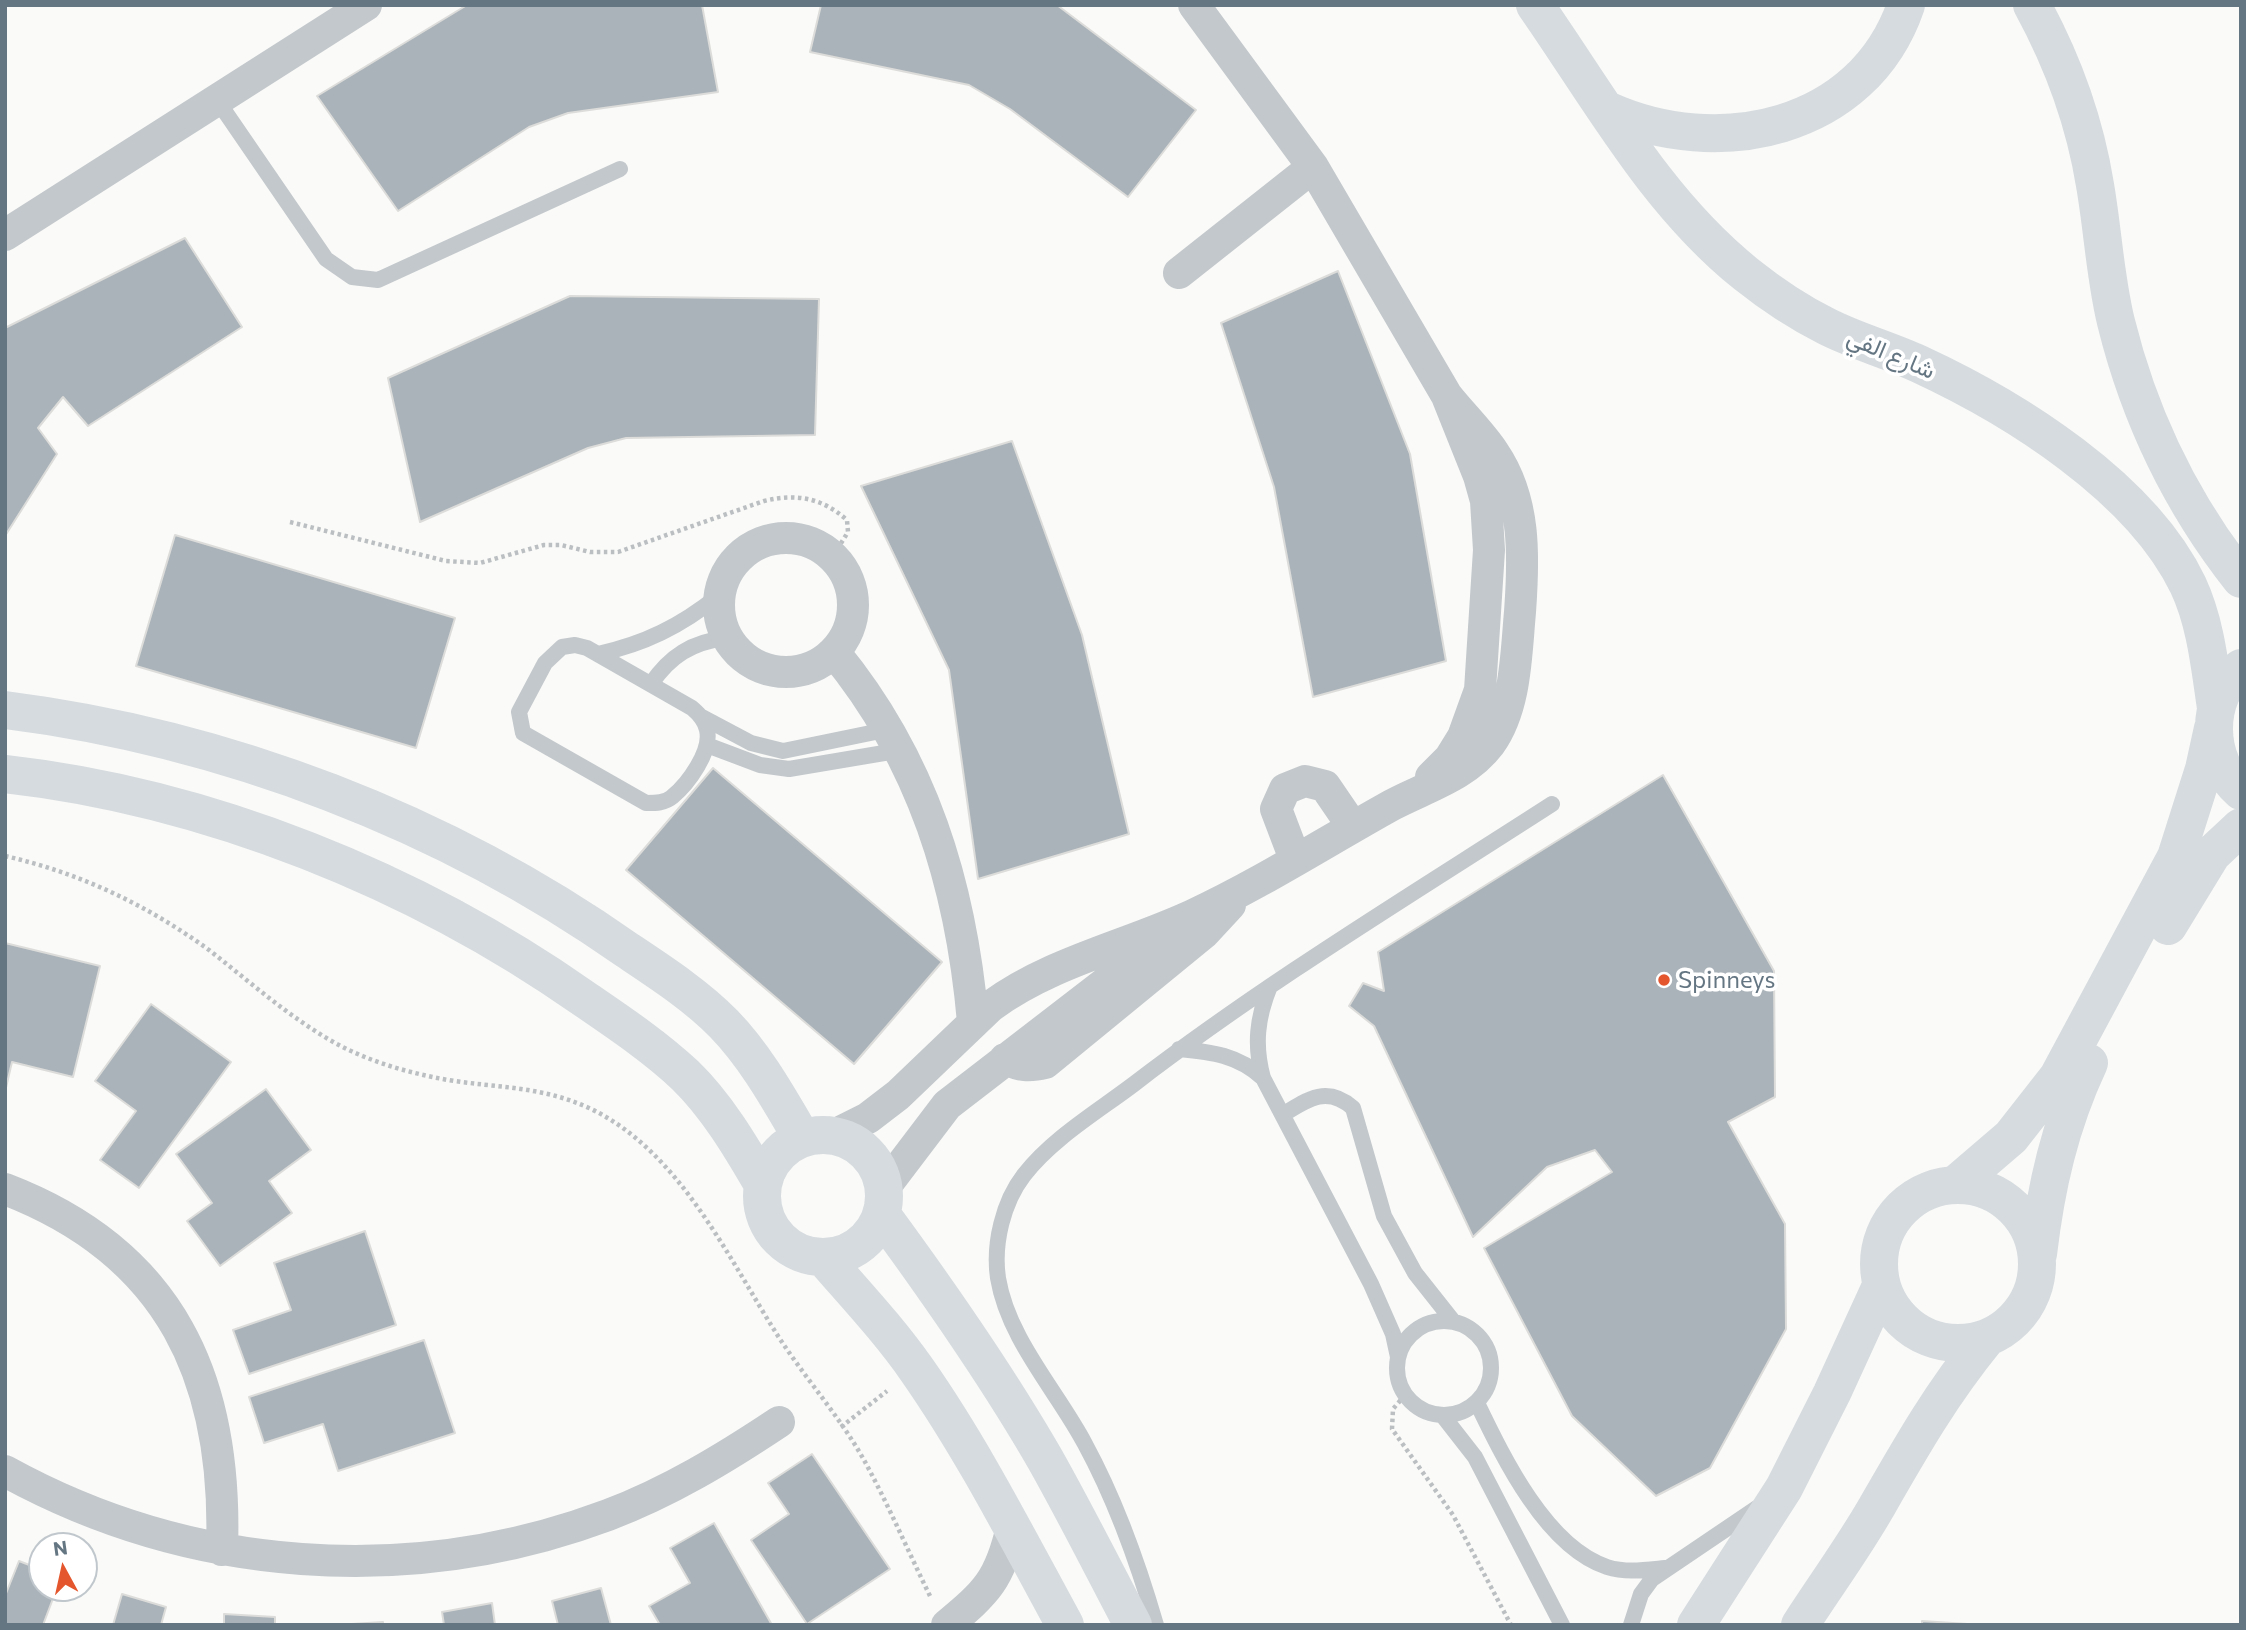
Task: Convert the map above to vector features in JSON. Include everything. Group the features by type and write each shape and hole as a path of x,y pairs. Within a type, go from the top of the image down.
{"street":[{"path":"5,235 366,5"},
{"path":"1194,5 1313,167 1447,396 1471,453 1486,500 1489,550 1483,664 1474,714 1450,758 1416,792 1196,914 1125,945 1053,970 1010,992 973,1022 883,1107 818,1136 783,1148 770,1164 762,1183 761,1201 765,1220 775,1235 789,1248 806,1256 824,1258 844,1254 860,1245 873,1232 883,1201 928,1126 947,1105 1196,914"},
{"name":"شارع الفي","path":"1535,5 1675,206 1746,274 1785,303 1827,327 1920,364 2000,408 2057,446 2127,502 2165,546 2189,587 2210,661 2215,718"},
{"path":"1607,110 1657,129 1684,134 1738,133 1780,124 1811,112 1855,82 1890,41 1906,5"},
{"path":"2032,5 2054,50 2084,136 2095,184 2116,321 2141,404 2189,503 2241,579"},
{"path":"1179,272 1313,167"},
{"path":"774,538 795,538 815,544 832,556 846,573 853,604 847,635 834,652 818,665 798,672 777,672 747,660 726,638 719,618 718,596 724,576 736,558 753,546 774,538"},
{"path":"834,652 864,689 896,740 950,878 973,1022"},
{"path":"1955,1185 2011,1137 2058,1077 2176,857 2204,769 2223,690 2241,668"},
{"path":"5,710 123,730 205,750 364,806 517,879 599,930 724,1024 770,1083 818,1136 862,1148 873,1159 883,1201 1046,1460 1133,1625"},
{"path":"2215,718 2216,750 2223,769 2241,791"},
{"path":"5,774 110,793 266,836 342,865 487,936 611,1018 686,1076 734,1136 762,1183"},
{"path":"1295,859 1276,809 1285,789 1305,781 1325,786 1353,827"},
{"path":"2038,1256 2032,1233 2010,1205 1979,1187 1955,1185 1934,1188 1916,1197 1900,1210 1888,1226 1881,1245 1878,1266 1881,1286 1892,1309 1911,1328 1934,1340 1960,1344 1986,1339 2009,1326 2027,1306 2036,1282 2054,1158 2071,1101 2088,1065 2212,854 2241,827"},
{"path":"1005,1059 1018,1066 1031,1067 1056,1055 1205,932 1220,918 1238,890"},
{"path":"963,955 1010,992 1041,1031"},
{"path":"5,1189 66,1216 104,1242 141,1275 171,1314 209,1404 220,1452 224,1503 222,1550"},
{"path":"824,1258 915,1368 1012,1527 1065,1625"},
{"path":"1696,1625 1784,1488 1832,1393 1881,1286"},
{"path":"1800,1625 1875,1510 1928,1416 1950,1383 1986,1339"},
{"path":"5,1471 78,1507 126,1525 222,1550 290,1560 355,1562 420,1559 534,1538 609,1515 725,1458 779,1422"},
{"path":"940,1613 981,1597 993,1582 1012,1527"}],"lane":[{"path":"217,100 326,259 352,277 377,280 621,169"},
{"path":"598,654 650,639 675,628 718,596"},
{"path":"651,684 661,669 690,647 726,638"},
{"path":"702,717 708,730 707,745 671,798 659,803 646,803 530,739 523,733 519,712 552,653 562,647 575,645 598,654 702,717 751,743 783,751 896,740"},
{"path":"707,745 760,765 789,769 896,740"},
{"path":"1156,1625 1128,1538 1108,1491 1085,1444 1007,1311 998,1277 998,1242 1006,1207 1023,1176 1047,1150 1179,1049 1270,986 1552,804"},
{"path":"1270,986 1258,1022 1258,1060 1263,1078 1371,1284 1393,1334 1398,1357 1399,1383 1405,1395 1422,1410 1443,1416 1455,1415 1477,1403 1488,1389 1492,1372 1490,1354 1482,1339 1469,1327 1453,1321 1438,1321 1418,1329 1403,1344 1398,1357"},
{"path":"1179,1049 1216,1052 1234,1057 1263,1078"},
{"path":"1284,1114 1312,1096 1327,1094 1342,1098 1353,1108 1384,1216 1415,1273 1453,1321"},
{"path":"1477,1403 1513,1476 1565,1542 1585,1558 1608,1567 1634,1571 1665,1567"},
{"path":"1443,1416 1475,1457 1562,1625"},
{"path":"1631,1625 1640,1594 1665,1567 1784,1488"}],"path":[{"path":"290,522 446,561 480,563 544,545 561,545 590,552 618,552 764,501 783,496 803,496 821,502 847,520 848,532 832,556"},
{"path":"5,856 68,874 117,893 175,926 304,1024 373,1060 450,1080 523,1087 557,1096 619,1125 646,1146 671,1171 691,1198 792,1358 863,1458 940,1613"},
{"path":"1405,1395 1393,1409 1392,1429 1453,1515 1511,1625"}],"building":[{"path":"467,5 702,5 718,92 568,113 529,127 398,211 317,96"},
{"path":"821,5 1057,5 1196,110 1128,197 1010,109 969,85 810,52"},
{"path":"185,238 242,327 88,426 63,397 38,428 57,454 5,536 5,328"},
{"path":"1338,271 1410,454 1446,661 1313,697 1274,487 1221,323"},
{"path":"570,296 819,299 815,435 626,438 588,448 420,522 388,378"},
{"path":"1012,441 1082,635 1129,834 978,879 949,670 861,486"},
{"path":"175,535 455,618 416,748 136,666"},
{"path":"713,768 942,962 854,1064 626,870"},
{"path":"1663,775 1774,971 1775,1097 1728,1122 1785,1224 1786,1329 1710,1468 1656,1496 1572,1416 1484,1248 1612,1172 1595,1150 1547,1167 1473,1237 1374,1026 1349,1006 1363,983 1384,991 1378,952"},
{"path":"5,943 100,966 73,1077 12,1062 5,1092"},
{"path":"151,1004 231,1062 139,1188 100,1160 136,1111 95,1081"},
{"path":"266,1089 311,1150 269,1181 292,1213 220,1266 187,1221 212,1203 176,1154"},
{"path":"365,1231 396,1325 249,1374 233,1330 291,1310 274,1263"},
{"path":"424,1340 455,1433 338,1471 323,1424 264,1443 249,1397"},
{"path":"812,1454 890,1569 807,1624 751,1540 789,1514 768,1483"},
{"path":"714,1523 772,1625 660,1625 649,1606 690,1583 670,1548"},
{"path":"19,1561 28,1565 28,1602 52,1602 43,1625 5,1625 5,1596"},
{"path":"601,1588 611,1625 558,1625 552,1601"},
{"path":"122,1594 166,1607 161,1625 113,1625"},
{"path":"492,1603 495,1625 444,1625 442,1612"},
{"path":"224,1614 275,1617 275,1625 224,1625"},
{"path":"1922,1621 1983,1625 1922,1625"},
{"path":"383,1622 383,1625 336,1625"}],"place":[{"name":"Spinneys","path":"1664,980"}]}
